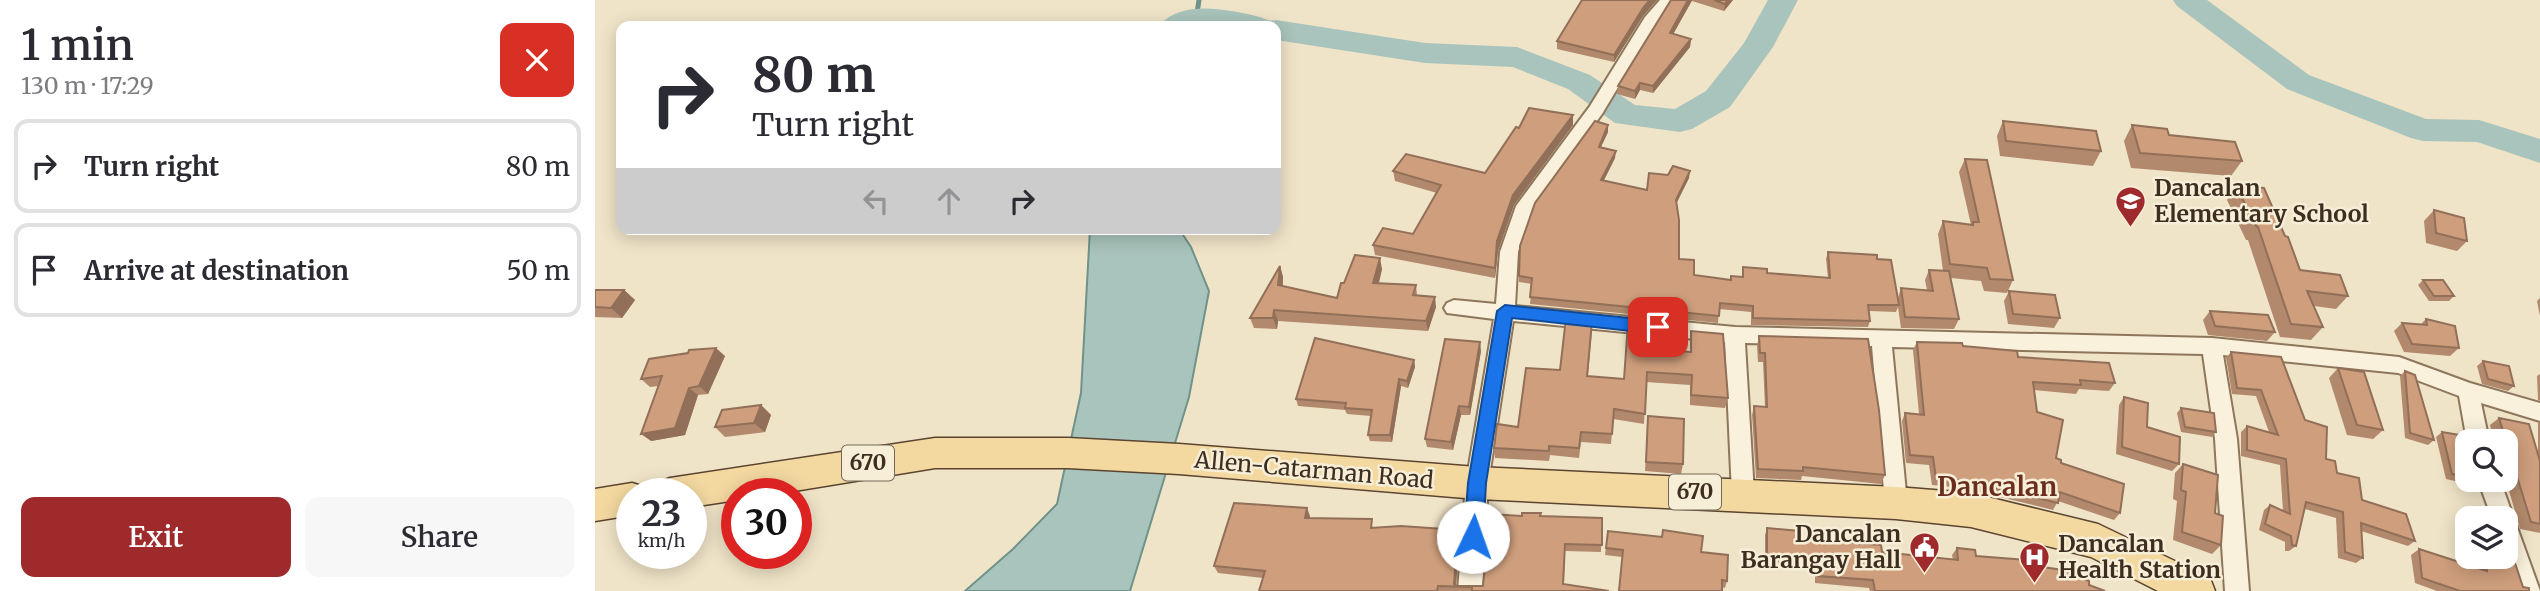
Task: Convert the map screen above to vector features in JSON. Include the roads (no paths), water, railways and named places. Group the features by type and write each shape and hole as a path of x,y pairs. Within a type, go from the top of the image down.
{"main road":[{"name":"Allen-Catarman Road","path":"707,488 935,453 1067,453 1179,459 1477,483 1896,503 1971,510 2098,541 2196,591"},
{"path":"595,505 616,502"}],"street":[{"path":"1470,591 1477,483 1505,311 1509,252 1525,206 1596,110 1653,17 1668,0"},
{"path":"1454,308 1735,335 2212,346 2399,365 2468,391 2540,412"},
{"path":"1735,335 1743,494"},
{"path":"1881,339 1896,503"},
{"path":"2212,346 2226,439 2237,591"},
{"path":"2468,391 2476,429"},
{"path":"2518,560 2529,591"}],"water":[{"path":"1090,235 1183,235 1191,247 1209,291 1189,397 1130,591 965,591 1013,549 1057,504 1081,393"}],"waterway":[{"path":"1197,13 1199,0"},
{"path":"1281,31 1425,53 1517,57 1579,82 1627,115 1680,121 1718,99 1757,47 1783,0"},
{"path":"2188,0 2298,82 2423,130 2479,131 2540,151"},
{"path":"1183,21 1197,13 1234,21"}],"place":[{"name":"Dancalan Elementary School","path":"2131,228"},
{"name":"Dancalan Barangay Hall","path":"1924,574"},
{"name":"Dancalan Health Station","path":"2035,584"}],"district":[{"name":"Dancalan","path":"1997,487"}]}
